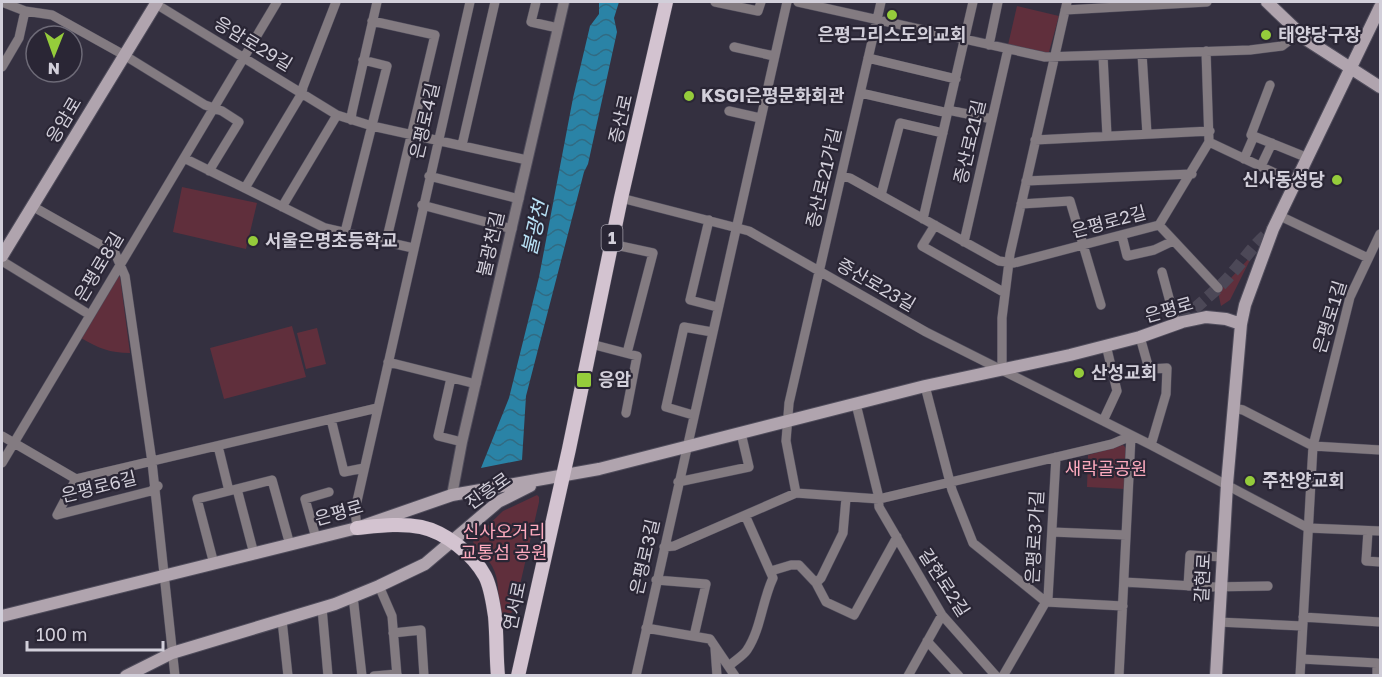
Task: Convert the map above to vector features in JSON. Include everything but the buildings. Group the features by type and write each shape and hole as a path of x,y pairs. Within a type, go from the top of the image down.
{"main road":[{"name":"증산로","path":"564,475 611,244 666,2"},
{"path":"1267,2 1299,33 1380,87"},
{"name":"응암로","path":"2,256 156,3"},
{"path":"1241,324 1245,305 1273,229 1380,8"},
{"name":"은평로","path":"2,616 357,528 452,495 599,469 926,386 1140,337 1176,324 1206,317 1226,319 1241,324"},
{"name":"갈현로","path":"1216,675 1227,484 1241,324"},
{"name":"진흥로","path":"126,675 172,653 322,608 379,586 425,564 504,498 522,489 564,475"},
{"name":"연서로","path":"518,675 564,475"},
{"path":"357,528 388,525 421,527 453,540 485,576 488,584 495,615 498,675"}],"street":[{"path":"2,2 25,11 52,15 124,55 205,105 222,111 239,122 209,171"},
{"name":"은평로8길","path":"2,463 277,2"},
{"name":"응암로29길","path":"245,188 302,93 336,2"},
{"path":"351,120 377,2"},
{"name":"은평로4길","path":"357,528 355,510 364,468 470,2"},
{"path":"462,145 495,2"},
{"path":"536,2 531,22 558,28"},
{"name":"불광천길","path":"452,495 462,442 564,2"},
{"path":"715,2 758,11 761,2"},
{"path":"686,447 787,2"},
{"path":"798,2 1054,58 1250,50 1282,46 1299,33"},
{"path":"877,20 881,2"},
{"name":"증산로21길","path":"923,219 974,2"},
{"path":"989,45 998,2"},
{"path":"1208,2 1066,6 1008,263 1002,318 1002,370 1227,484 1308,528 1380,531"},
{"name":"응암로29길","path":"156,3 337,115 372,126 527,160"},
{"path":"2,67 19,38 25,11"},
{"name":"증산로21가길","path":"819,271 877,20"},
{"path":"372,21 435,35 386,242"},
{"path":"734,47 774,56"},
{"name":"증산로21길","path":"964,242 1008,49"},
{"path":"1206,51 1209,142 1296,183"},
{"path":"1142,54 1147,134"},
{"path":"1103,56 1107,136"},
{"path":"868,58 956,79"},
{"path":"345,232 387,66 363,60"},
{"path":"1270,85 1251,135 1308,158"},
{"path":"861,93 992,119"},
{"path":"729,111 760,118"},
{"path":"282,207 337,115"},
{"path":"882,195 900,123 943,133"},
{"path":"1035,140 1209,131"},
{"path":"1244,159 1254,136"},
{"name":"은평로2길","path":"1008,263 1083,246 1159,225 1192,174 1209,142"},
{"path":"1262,166 1272,143"},
{"path":"184,158 325,228 413,248"},
{"name":"은평로2길","path":"1026,181 1192,174"},
{"path":"429,176 519,199"},
{"path":"842,176 882,195 999,261 1008,263"},
{"name":"증산로23길","path":"621,198 749,231 926,332 1002,370"},
{"path":"1021,204 1070,201 1101,305"},
{"path":"422,205 512,229"},
{"path":"32,206 115,253 119,266"},
{"path":"1280,216 1368,258"},
{"path":"709,220 690,300 717,306"},
{"path":"935,225 922,246 1005,293"},
{"name":"은평로","path":"1159,225 1218,288"},
{"name":"은평로1길","path":"1300,675 1313,446 1350,297 1380,234"},
{"path":"1122,236 1127,256 1154,250 1173,241"},
{"path":"611,244 653,253 627,353"},
{"path":"2,261 90,315"},
{"name":"은평로6길","path":"119,266 124,276 156,487 175,675"},
{"path":"796,493 786,441 787,421 819,271"},
{"path":"1162,272 1176,324"},
{"path":"693,415 666,407 684,327 712,332"},
{"path":"1140,337 1149,369 1167,368 1166,394 1151,445"},
{"path":"591,344 637,356 626,413"},
{"path":"1103,421 1117,391 1106,345"},
{"path":"388,362 476,384"},
{"path":"451,378 438,436 462,442"},
{"path":"926,386 950,482"},
{"name":"갈현로2길","path":"856,405 879,507 942,615 996,675"},
{"path":"364,468 344,472 331,419 378,408"},
{"path":"1234,408 1243,410 1313,446 1380,450"},
{"name":"은평로6길","path":"156,487 57,515 76,479 331,419"},
{"path":"678,482 749,467 741,433"},
{"path":"2,436 76,479"},
{"path":"1119,675 1131,436"},
{"name":"은평로3가길","path":"664,547 674,546 796,493 879,499 1112,444 1131,436"},
{"path":"218,446 254,554"},
{"name":"은평로3길","path":"636,675 686,447"},
{"name":"은평로3가길","path":"950,482 973,543 1046,602 1056,457"},
{"path":"214,564 197,499 272,480 290,545"},
{"path":"316,538 305,499 329,492"},
{"path":"816,583 843,533 846,498"},
{"path":"729,666 746,651 773,579 745,515"},
{"path":"1368,531 1366,561 1380,562"},
{"path":"1052,532 1126,535"},
{"path":"771,571 791,564 799,565 816,583 826,602 854,615 897,537"},
{"path":"1188,586 1190,555 1222,557"},
{"path":"656,580 706,584 694,636"},
{"path":"1124,582 1188,586 1268,586"},
{"path":"374,675 397,674 392,615 379,586"},
{"path":"354,596 362,675"},
{"path":"1003,675 1046,602 1122,606"},
{"path":"322,608 328,675"},
{"path":"908,675 942,615"},
{"path":"282,620 288,675"},
{"path":"1218,622 1380,622"},
{"path":"646,628 710,639 735,675"},
{"path":"393,633 421,630 424,675"},
{"path":"927,640 959,675"},
{"path":"715,646 717,675"},
{"path":"1300,659 1377,663 1377,675"}],"green space":[{"path":"1017,6 1059,16 1049,52 1008,45"},
{"path":"182,187 257,203 246,249 173,232"},
{"path":"1253,254 1230,300 1221,306 1218,292"},
{"path":"117,274 120,277 130,353 104,349 81,338"},
{"path":"292,326 306,377 224,399 210,348"},
{"path":"317,328 326,364 306,369 297,333"},
{"name":"새락골공원","path":"1123,445 1127,449 1125,489 1087,487 1088,455"},
{"name":"신사오거리 교통섬 공원","path":"537,495 539,502 514,611 503,618 499,614 495,571 476,548 473,540 503,511"}],"water":[{"name":"불광천","path":"599,2 619,2 614,18 617,32 588,164 526,396 522,460 481,468 509,398 539,277 573,98 590,26 599,14"}],"tunnel":[{"path":"1182,322 1226,280 1273,229"}],"place":[{"name":"은평그리스도의교회","path":"892,15"},
{"name":"태양당구장","path":"1266,35"},
{"name":"KSGI은평문화회관","path":"689,96"},
{"name":"신사동성당","path":"1337,180"},
{"name":"서울은명초등학교","path":"253,241"},
{"name":"산성교회","path":"1079,373"},
{"name":"응암","path":"584,380"},
{"name":"주찬양교회","path":"1250,481"}]}
